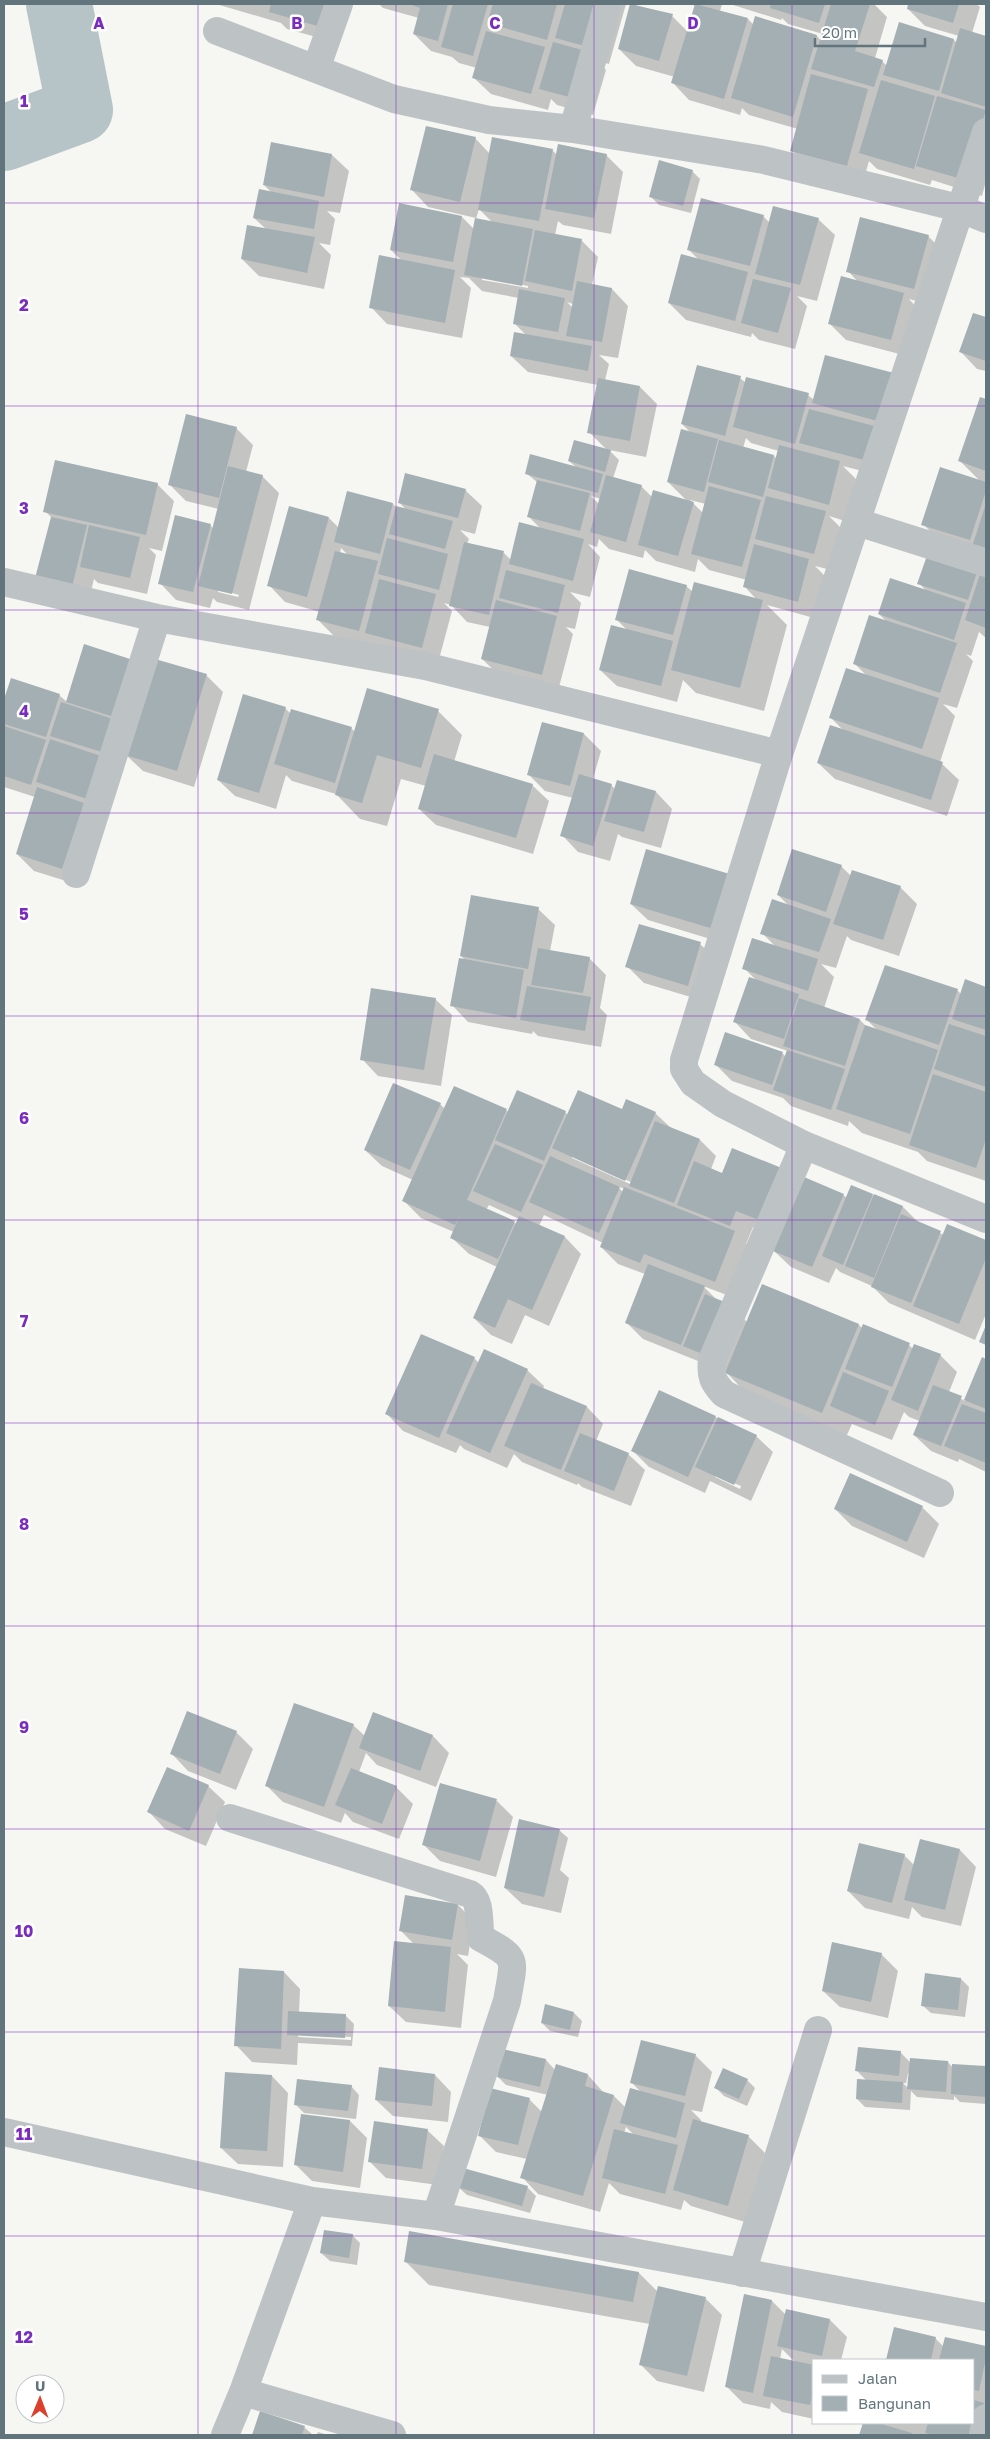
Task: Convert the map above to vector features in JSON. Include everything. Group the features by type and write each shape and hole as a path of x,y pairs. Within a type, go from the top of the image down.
{"street":[{"path":"316,69 338,4"},
{"path":"573,128 608,4"},
{"path":"217,32 394,99 489,120 573,128 764,160 959,208 986,219"},
{"path":"986,132 959,208 779,754 684,1060 684,1069 693,1083 723,1104 804,1145 986,1219"},
{"path":"857,522 986,563"},
{"path":"4,582 156,618 425,666 779,754"},
{"path":"76,874 156,618"},
{"path":"804,1145 712,1360 710,1374 714,1383 724,1394 940,1493"},
{"path":"230,1818 470,1894 474,1896 477,1904 481,1938 510,1956 513,1965 507,2001 436,2216"},
{"path":"742,2273 818,2030"},
{"path":"4,2132 312,2202 436,2216 986,2317"},
{"path":"225,2435 243,2392 312,2202"},
{"path":"243,2392 392,2435"},
{"path":"982,2435 986,2418"}],"building":[{"path":"271,4 328,4 321,27 269,12"},
{"path":"409,4 448,4 438,41 413,34 420,8"},
{"path":"453,4 488,4 473,56 441,47"},
{"path":"493,4 557,4 547,40 487,23"},
{"path":"565,4 605,4 592,48 555,38"},
{"path":"630,4 673,14 659,61 618,49"},
{"path":"695,4 748,18 724,99 671,83"},
{"path":"771,4 825,4 819,23 770,8"},
{"path":"831,4 870,4 855,51 883,60 874,87 811,69"},
{"path":"908,4 959,4 953,23 907,9"},
{"path":"755,16 817,35 793,117 731,98"},
{"path":"899,22 954,39 939,91 883,75"},
{"path":"960,28 986,36 986,107 941,93"},
{"path":"486,31 545,47 531,94 472,78"},
{"path":"553,42 590,52 577,99 539,89"},
{"path":"811,74 868,89 847,166 790,151"},
{"path":"881,80 935,96 914,169 859,153"},
{"path":"937,96 986,110 965,180 916,166"},
{"path":"426,126 476,137 460,202 410,190"},
{"path":"492,137 553,149 539,221 478,210"},
{"path":"271,142 332,154 324,197 263,185"},
{"path":"558,144 607,154 594,218 545,209"},
{"path":"659,160 693,170 683,206 649,197"},
{"path":"259,189 319,201 314,229 253,218"},
{"path":"701,198 764,215 750,266 687,250"},
{"path":"399,203 462,216 453,262 390,250"},
{"path":"773,206 819,218 800,285 755,274"},
{"path":"860,217 929,235 914,289 846,272"},
{"path":"475,218 533,229 522,286 464,275"},
{"path":"247,225 315,237 307,273 241,259"},
{"path":"535,230 582,239 572,291 525,281"},
{"path":"681,254 748,272 735,321 668,303"},
{"path":"379,255 455,270 445,323 369,308"},
{"path":"841,276 904,293 891,340 828,324"},
{"path":"753,279 791,288 778,333 741,323"},
{"path":"577,281 612,288 602,342 566,336"},
{"path":"519,289 565,298 558,332 513,324"},
{"path":"973,313 986,317 986,361 959,352"},
{"path":"514,332 592,346 588,371 510,356"},
{"path":"825,355 894,373 881,422 812,403"},
{"path":"697,365 741,376 725,436 681,424"},
{"path":"746,377 809,393 795,444 733,427"},
{"path":"598,378 640,386 630,441 587,433"},
{"path":"980,397 986,399 986,471 958,461"},
{"path":"809,409 878,427 868,461 799,443"},
{"path":"186,414 237,427 219,498 168,485"},
{"path":"681,429 718,439 704,492 667,482"},
{"path":"574,440 611,450 605,472 568,461"},
{"path":"719,440 774,455 763,497 708,482"},
{"path":"779,445 840,461 829,505 768,488"},
{"path":"530,454 603,474 598,493 525,474"},
{"path":"55,460 158,483 146,535 43,512"},
{"path":"228,466 263,475 232,594 198,586"},
{"path":"940,467 986,482 986,491 970,540 921,525"},
{"path":"405,473 466,489 458,518 398,503"},
{"path":"606,475 642,485 626,542 590,532"},
{"path":"537,480 590,493 580,531 527,517"},
{"path":"709,486 761,500 742,567 691,554"},
{"path":"653,490 694,502 678,556 638,545"},
{"path":"347,491 393,503 380,554 334,542"},
{"path":"766,496 826,511 814,554 755,539"},
{"path":"986,503 986,548 973,544"},
{"path":"289,506 329,517 307,597 267,586"},
{"path":"396,506 453,521 445,549 389,534"},
{"path":"175,515 211,524 193,592 158,584"},
{"path":"51,517 87,525 71,591 34,582"},
{"path":"519,522 584,539 573,581 509,564"},
{"path":"89,525 140,537 130,578 80,567"},
{"path":"387,538 448,554 439,590 378,574"},
{"path":"464,542 504,551 489,615 449,606"},
{"path":"754,544 809,559 798,602 743,587"},
{"path":"929,550 979,566 968,600 917,584"},
{"path":"335,551 378,561 359,631 316,620"},
{"path":"629,569 687,585 673,635 615,620"},
{"path":"506,570 565,585 558,613 499,598"},
{"path":"980,574 986,576 986,628 965,620"},
{"path":"890,578 966,603 954,640 878,614"},
{"path":"379,579 436,594 422,648 365,633"},
{"path":"694,582 763,600 740,688 671,670"},
{"path":"496,600 557,616 542,675 481,659"},
{"path":"869,615 957,643 940,693 853,664"},
{"path":"611,625 673,641 661,686 599,670"},
{"path":"84,644 130,659 111,716 66,702"},
{"path":"155,659 207,674 177,771 125,755"},
{"path":"846,668 939,698 922,749 829,718"},
{"path":"11,678 60,694 46,737 4,724 4,699"},
{"path":"367,688 439,709 421,768 377,755 362,803 335,795"},
{"path":"243,694 286,707 259,793 217,780"},
{"path":"61,702 113,719 102,752 50,736"},
{"path":"291,709 352,727 335,783 274,764"},
{"path":"542,722 584,733 570,786 527,775"},
{"path":"830,725 943,762 931,800 817,763"},
{"path":"4,726 46,740 31,785 4,776"},
{"path":"50,739 104,757 90,800 36,782"},
{"path":"434,754 533,784 516,838 418,809"},
{"path":"579,774 612,784 593,846 560,836"},
{"path":"617,780 656,791 644,832 604,821"},
{"path":"37,787 84,803 62,869 16,854"},
{"path":"646,849 733,875 717,930 630,904"},
{"path":"792,849 842,865 826,912 777,895"},
{"path":"852,870 901,886 883,940 833,924"},
{"path":"471,895 539,907 528,969 460,956"},
{"path":"772,899 831,919 819,952 760,934"},
{"path":"639,924 701,942 688,986 625,967"},
{"path":"752,938 818,959 808,991 742,969"},
{"path":"538,948 590,957 583,993 531,985"},
{"path":"459,958 524,970 516,1018 450,1006"},
{"path":"885,965 958,989 939,1045 865,1020"},
{"path":"749,977 799,994 784,1039 733,1022"},
{"path":"965,979 986,987 986,1030 952,1019"},
{"path":"527,986 591,997 585,1031 520,1020"},
{"path":"371,988 436,998 424,1070 360,1060"},
{"path":"799,998 860,1019 845,1066 783,1046"},
{"path":"949,1024 986,1036 986,1087 934,1069"},
{"path":"865,1025 938,1050 910,1134 836,1109"},
{"path":"725,1032 783,1052 772,1085 714,1065"},
{"path":"787,1050 845,1069 831,1110 773,1090"},
{"path":"933,1074 986,1092 986,1139 976,1168 909,1145"},
{"path":"393,1083 441,1103 410,1170 364,1150"},
{"path":"454,1086 507,1109 467,1200 515,1221 498,1259 450,1238 461,1213 455,1225 402,1201"},
{"path":"517,1090 566,1111 544,1161 495,1140"},
{"path":"578,1090 622,1109 626,1099 656,1112 625,1181 552,1148"},
{"path":"655,1121 700,1139 674,1203 629,1186"},
{"path":"495,1144 543,1165 521,1212 473,1191"},
{"path":"732,1148 784,1169 762,1221 736,1211 730,1226 677,1205 694,1161 722,1173"},
{"path":"550,1156 620,1187 599,1233 529,1202"},
{"path":"804,1177 844,1194 812,1267 773,1251"},
{"path":"851,1185 873,1194 843,1265 822,1256"},
{"path":"624,1187 735,1231 715,1282 644,1254 640,1263 600,1247"},
{"path":"874,1194 903,1206 874,1278 845,1266"},
{"path":"901,1214 941,1231 911,1303 871,1287"},
{"path":"519,1216 565,1236 532,1310 508,1299 495,1328 473,1318"},
{"path":"947,1224 986,1240 986,1258 959,1324 913,1306"},
{"path":"648,1264 705,1286 681,1345 625,1323"},
{"path":"762,1284 859,1324 822,1413 725,1373"},
{"path":"705,1294 732,1305 710,1357 683,1346"},
{"path":"863,1324 910,1343 892,1387 845,1369"},
{"path":"986,1325 986,1345 979,1342"},
{"path":"421,1334 475,1357 439,1438 385,1414"},
{"path":"914,1344 941,1354 918,1411 891,1400"},
{"path":"484,1349 528,1369 490,1453 446,1433"},
{"path":"982,1357 986,1359 986,1409 964,1400"},
{"path":"843,1372 889,1391 875,1425 830,1406"},
{"path":"531,1383 587,1406 561,1470 504,1446"},
{"path":"933,1385 962,1396 941,1446 913,1435"},
{"path":"659,1390 716,1416 688,1477 631,1451"},
{"path":"962,1404 986,1413 986,1463 944,1446"},
{"path":"718,1417 757,1435 734,1485 695,1467"},
{"path":"580,1433 629,1453 614,1491 564,1471"},
{"path":"850,1473 923,1506 907,1542 834,1509"},
{"path":"294,1703 354,1724 324,1807 265,1786"},
{"path":"187,1711 237,1731 220,1774 170,1754"},
{"path":"373,1712 433,1735 420,1771 359,1748"},
{"path":"167,1767 209,1785 189,1831 147,1812"},
{"path":"351,1768 397,1786 382,1824 335,1805"},
{"path":"440,1783 497,1799 480,1861 422,1845"},
{"path":"519,1819 560,1829 544,1897 504,1888"},
{"path":"920,1839 960,1849 945,1910 904,1900"},
{"path":"859,1843 905,1854 892,1903 847,1891"},
{"path":"405,1895 458,1904 452,1940 399,1931"},
{"path":"394,1941 451,1947 445,2012 388,2006"},
{"path":"832,1942 882,1953 871,2002 822,1991"},
{"path":"239,1968 284,1971 281,2049 234,2046"},
{"path":"925,1973 961,1978 958,2010 921,2006"},
{"path":"545,2004 574,2012 570,2030 541,2023"},
{"path":"288,2011 346,2014 345,2038 287,2035"},
{"path":"641,2040 696,2054 685,2096 630,2083"},
{"path":"858,2047 901,2051 899,2076 855,2071"},
{"path":"503,2049 546,2059 540,2087 497,2077"},
{"path":"910,2058 948,2061 946,2092 907,2089"},
{"path":"556,2064 588,2074 585,2086 614,2095 583,2196 520,2178"},
{"path":"952,2064 986,2066 986,2097 951,2094"},
{"path":"379,2067 435,2074 432,2106 375,2100"},
{"path":"723,2068 748,2079 739,2099 714,2088"},
{"path":"225,2072 272,2075 267,2151 220,2148"},
{"path":"297,2079 352,2085 348,2111 294,2105"},
{"path":"857,2079 903,2082 902,2103 856,2099"},
{"path":"490,2088 530,2098 518,2145 478,2136"},
{"path":"630,2088 685,2103 676,2138 620,2123"},
{"path":"301,2114 350,2120 343,2172 294,2165"},
{"path":"693,2119 749,2135 728,2206 673,2190"},
{"path":"374,2121 428,2129 422,2169 368,2162"},
{"path":"614,2129 678,2145 665,2194 602,2178"},
{"path":"463,2168 528,2186 522,2206 457,2187"},
{"path":"324,2230 353,2234 349,2258 320,2253"},
{"path":"409,2231 639,2272 633,2302 404,2262"},
{"path":"658,2286 706,2297 687,2376 639,2365"},
{"path":"744,2294 772,2300 753,2393 725,2387"},
{"path":"786,2309 830,2319 822,2356 777,2346"},
{"path":"894,2327 936,2337 931,2359 886,2359"},
{"path":"945,2337 986,2346 986,2358 979,2391 975,2390 975,2359 939,2359"},
{"path":"771,2356 812,2365 812,2396 810,2405 763,2396"},
{"path":"975,2400 984,2403 975,2435 935,2435 925,2433 928,2424 975,2424"},
{"path":"260,2411 305,2426 302,2435 252,2435"},
{"path":"863,2424 881,2424 912,2433 911,2435 859,2435"}],"waterway":[{"path":"4,138 80,110 59,4"}]}
